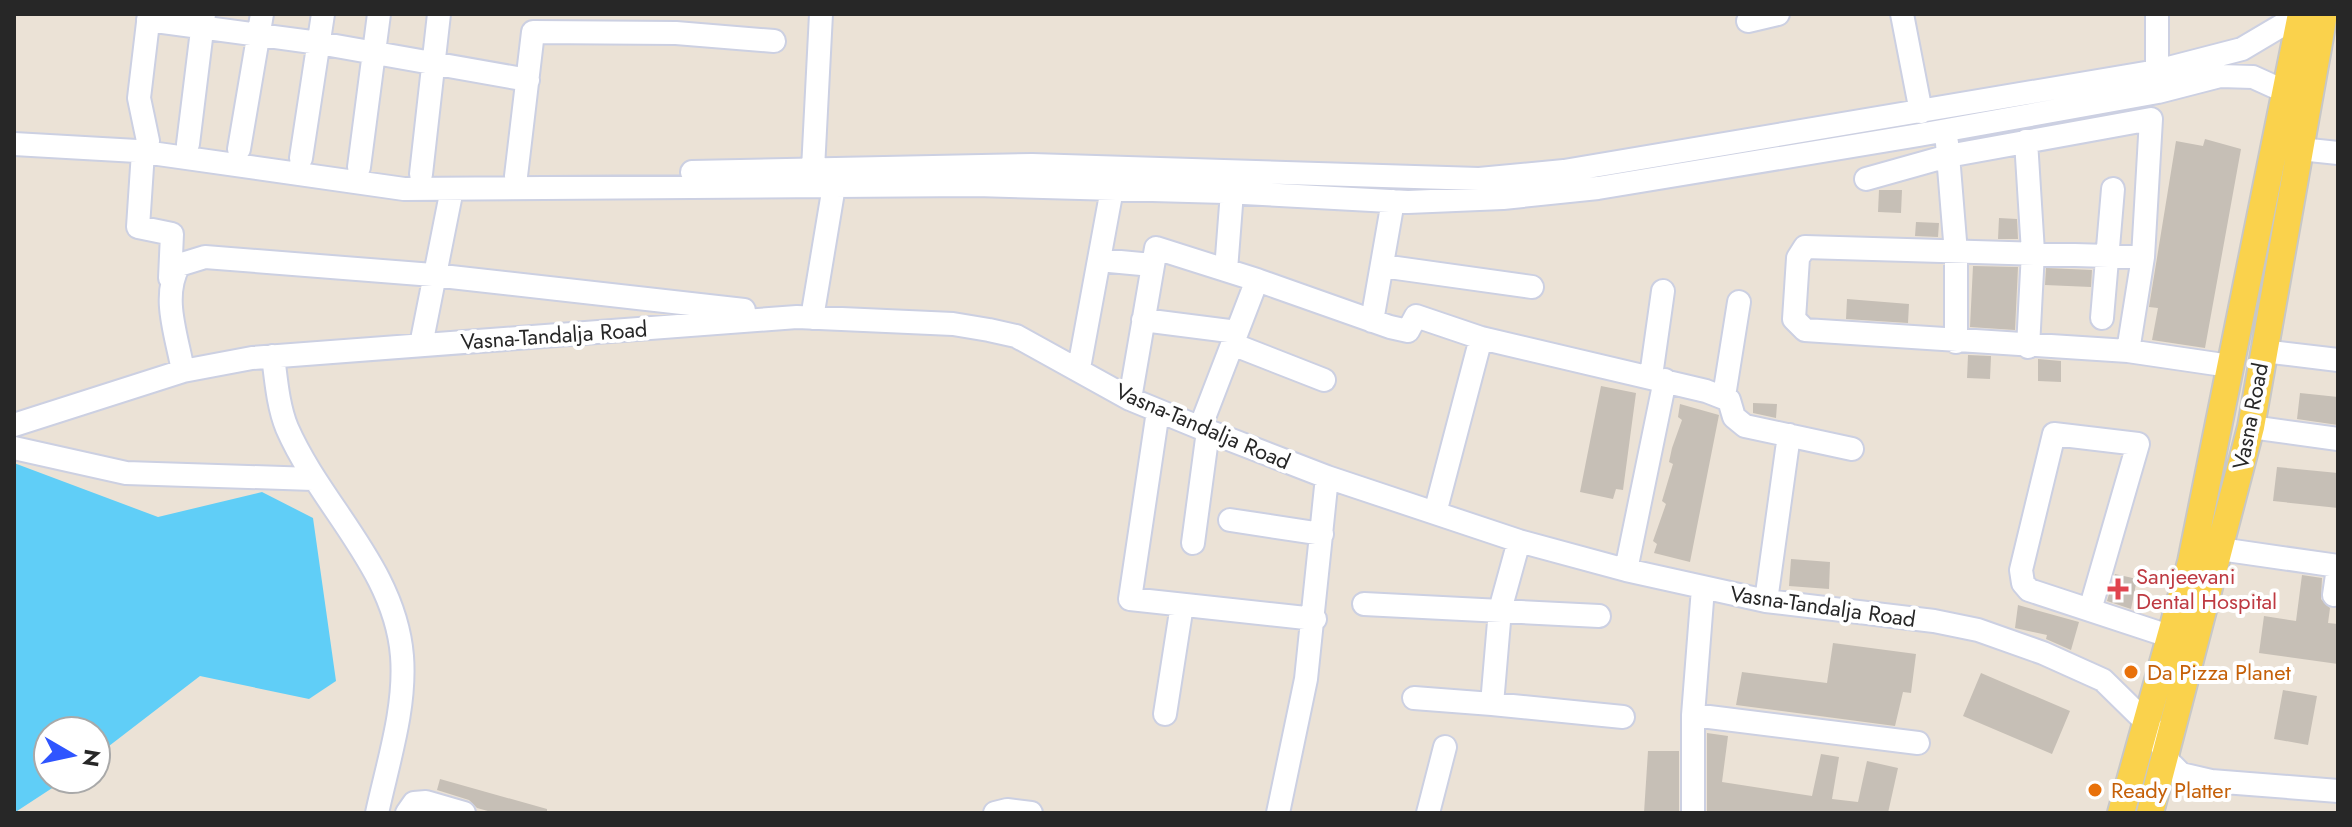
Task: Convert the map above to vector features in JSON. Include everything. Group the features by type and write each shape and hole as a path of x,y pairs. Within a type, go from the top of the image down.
{"main road":[{"name":"Vasna Road","path":"2121,813 2144,721 2191,562 2301,14"},
{"name":"Vasna Road","path":"2150,813 2251,427 2324,14"}],"street":[{"path":"301,158 323,14"},
{"path":"359,167 379,14"},
{"path":"421,174 439,14"},
{"path":"813,169 821,14"},
{"path":"1748,21 1778,14"},
{"path":"1902,14 1948,156 1956,253 1956,342"},
{"path":"2157,14 2157,71"},
{"path":"14,144 188,144 421,174 464,184 1112,189 1393,201 1503,198 1598,188 2157,71 2242,49 2280,30 2301,14"},
{"path":"183,371 169,295 172,234 138,227 145,146 139,98 148,17 260,25 319,43 528,80"},
{"path":"188,144 204,21"},
{"path":"516,176 534,23 774,41"},
{"path":"239,149 260,25"},
{"path":"14,130 145,146 404,189 516,176 1032,165 1479,179 1645,160 1937,117 2158,92 2220,76 2253,77 2286,92 2306,109"},
{"path":"1866,179 1948,156 2151,119 2143,257 2128,351"},
{"path":"2026,141 2033,252 2028,347"},
{"path":"2300,149 2338,153"},
{"path":"421,345 433,275 464,184"},
{"path":"170,280 179,265 205,257 433,275 804,317 834,186"},
{"path":"1079,368 1112,189"},
{"path":"2102,318 2113,189"},
{"path":"1226,270 1232,192"},
{"path":"1372,321 1393,201"},
{"path":"2143,257 1805,247 1798,258 1794,319 1805,330 2028,347 2128,351 2230,366"},
{"path":"1130,399 1156,248 1408,331 1416,316 1481,338 1724,396 1729,400 1739,423 1852,449"},
{"path":"1099,260 1152,265"},
{"path":"1382,266 1532,287"},
{"path":"1193,543 1204,430 1257,280"},
{"path":"1626,570 1658,378 1663,291"},
{"path":"1724,396 1739,302"},
{"name":"Vasna-Tandalja Road","path":"14,425 183,371 273,356 804,317 953,324 1016,336 1079,368 1130,399 1204,430 1327,477 1519,541 1626,570 1766,601 1934,621 1978,630 2043,653 2103,680 2154,730 2170,763 2181,774 2193,778 2338,791"},
{"path":"1143,320 1235,338 1324,380"},
{"path":"1435,513 1481,338"},
{"path":"2263,351 2338,360"},
{"path":"273,356 286,426 313,479 373,567 393,610 402,654 403,689 377,813"},
{"path":"1158,411 1130,599 1315,619"},
{"path":"2251,427 2338,439"},
{"path":"2090,610 2138,444 2054,434 2021,570 2023,583 2029,590 2196,645"},
{"path":"1766,601 1789,435"},
{"path":"14,448 126,473 313,479"},
{"path":"1278,813 1297,732 1315,619 1327,477"},
{"path":"1230,520 1322,534"},
{"path":"1492,704 1500,610 1519,541"},
{"path":"2220,549 2338,567 2334,595"},
{"path":"1693,813 1693,715 1703,588"},
{"path":"1364,604 1599,616"},
{"path":"1165,714 1182,605"},
{"path":"1414,698 1623,717"},
{"path":"1693,715 1918,743"},
{"path":"1428,813 1445,747"},
{"path":"407,813 414,803 426,802 464,813"},
{"path":"995,813 1019,810 1031,813"}],"water":[{"path":"14,463 158,517 262,492 313,518 336,681 309,699 200,676 112,744 112,715 32,715 32,795 42,795 14,813"}],"building":[{"path":"2205,139 2241,149 2205,348 2152,340 2158,308 2149,307 2176,141 2203,146"},
{"path":"1879,190 1902,190 1901,213 1878,212"},
{"path":"1999,218 2017,219 2018,239 1998,239"},
{"path":"1916,222 1939,223 1938,237 1915,236"},
{"path":"1973,266 2018,267 2015,330 1970,327"},
{"path":"2046,268 2092,270 2091,287 2045,285"},
{"path":"1847,299 1909,304 1908,323 1846,319"},
{"path":"1968,355 1991,356 1990,379 1967,378"},
{"path":"2038,359 2061,361 2061,382 2038,381"},
{"path":"1601,386 1636,393 1623,490 1616,489 1613,499 1580,492"},
{"path":"2300,393 2338,397 2338,425 2297,419"},
{"path":"1753,403 1777,404 1776,418 1753,413"},
{"path":"1680,404 1719,415 1690,562 1654,553 1657,544 1653,541 1666,504 1662,501 1673,464 1669,462 1672,448 1682,420 1678,417"},
{"path":"2277,467 2338,473 2338,508 2273,501"},
{"path":"1791,559 1830,562 1829,589 1789,586"},
{"path":"2115,574 2137,579 2131,609 2107,601"},
{"path":"2302,575 2322,578 2321,599 2330,608 2328,623 2338,624 2338,664 2259,653 2264,616 2296,621"},
{"path":"2018,605 2079,622 2071,650 2046,639 2047,635 2015,628"},
{"path":"1833,643 1916,654 1911,693 1903,692 1895,726 1736,705 1742,672 1827,683"},
{"path":"1981,673 2070,711 2052,754 1963,716"},
{"path":"2283,690 2317,696 2308,745 2274,739"},
{"path":"1707,733 1728,736 1722,782 1812,796 1821,754 1839,757 1832,799 1858,802 1867,761 1898,768 1888,813 1707,813"},
{"path":"1648,751 1679,751 1679,813 1644,813"},
{"path":"440,779 547,809 547,813 495,813 477,808 469,800 437,790"}],"place":[{"name":"Sanjeevani Dental Hospital","path":"2118,589"},
{"name":"Da Pizza Planet","path":"2131,672"},
{"name":"Ready Platter","path":"2095,790"}]}
